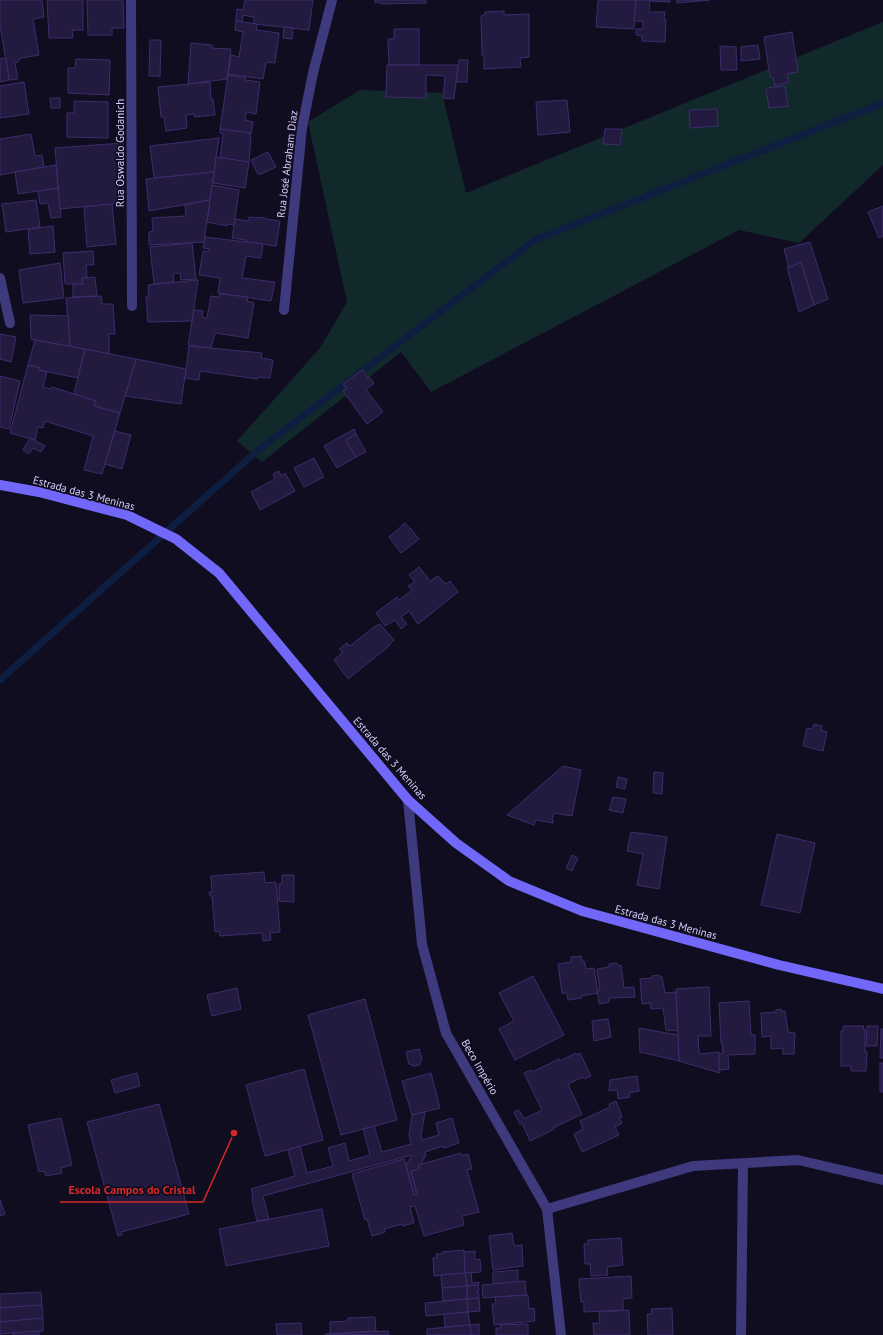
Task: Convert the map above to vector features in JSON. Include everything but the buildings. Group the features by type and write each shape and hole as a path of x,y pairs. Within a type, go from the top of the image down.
{"main road":[{"name":"Estrada das 3 Meninas","path":"0,485 39,492 127,515 176,540 219,573 408,800 456,843 509,881 582,911 779,965 883,988"}],"street":[{"name":"Rua Oswaldo Godanich","path":"131,0 132,306"},
{"name":"Rua José Abraham Diaz","path":"284,310 302,128 313,73 332,0"},
{"path":"0,278 10,323"},
{"name":"Beco Império","path":"408,800 422,944 446,1033 547,1209 561,1335"},
{"path":"547,1209 693,1166 798,1160 883,1180"},
{"path":"741,1335 743,1164"}],"green space":[{"path":"883,22 883,165 799,243 739,230 431,392 401,352 262,462 237,441 320,348 347,302 308,122 360,90 442,93 466,193"}],"waterway":[{"path":"0,680 257,451 535,240 883,103"}],"place":[{"name":"Escola Campos do Cristal","path":"234,1133"}]}
